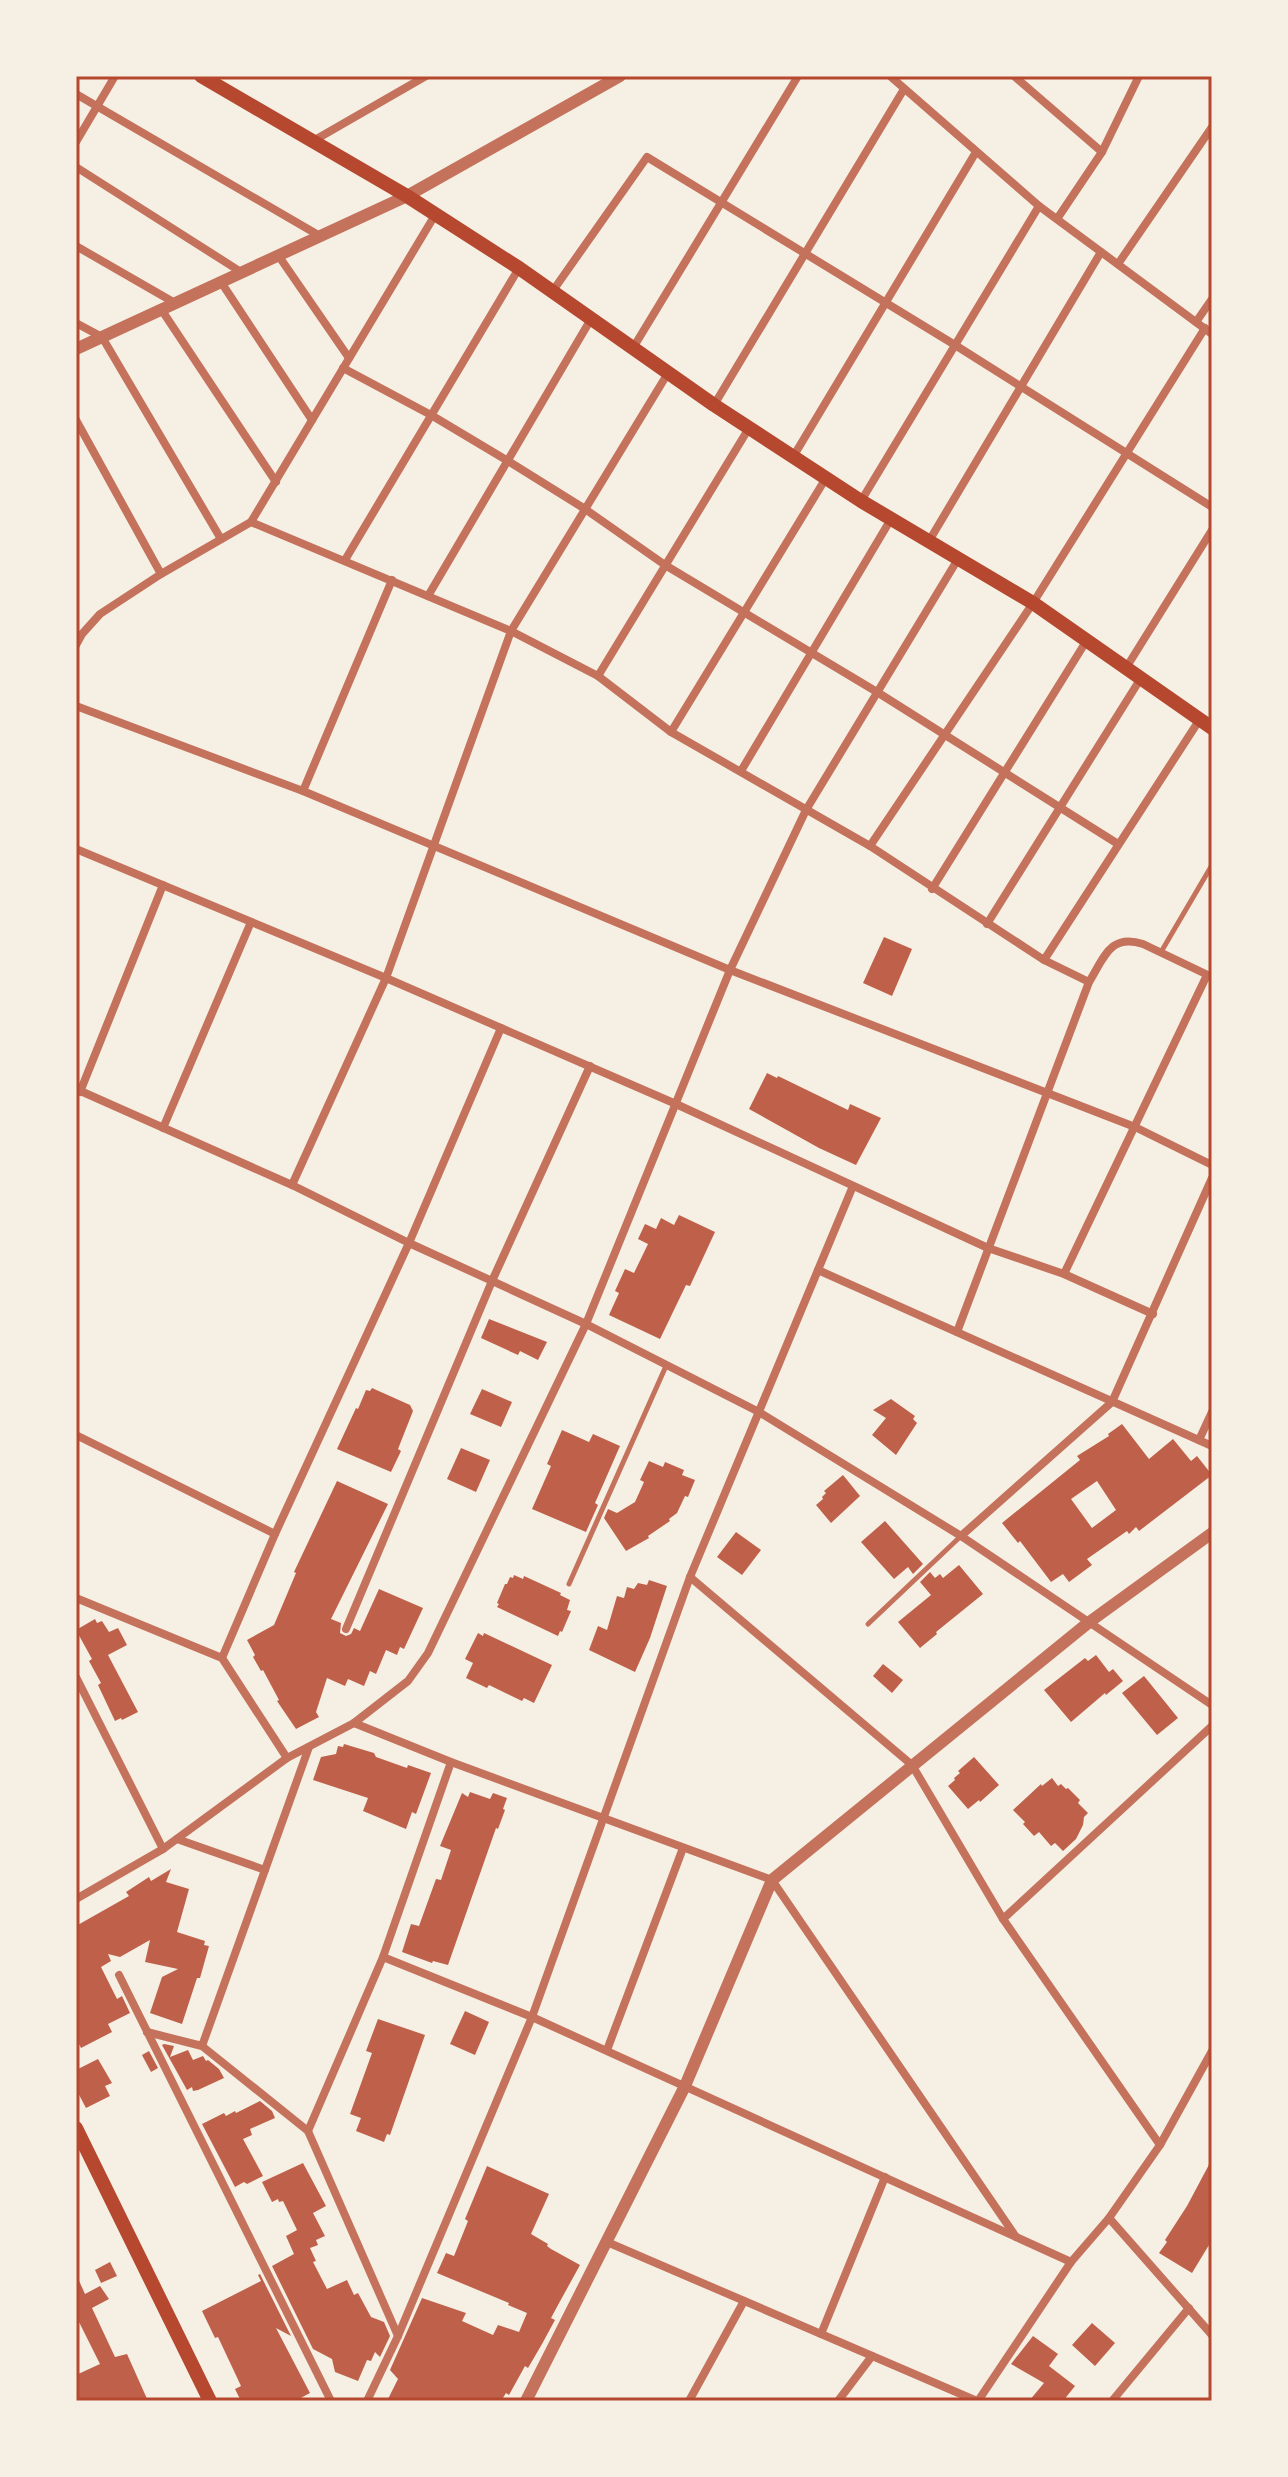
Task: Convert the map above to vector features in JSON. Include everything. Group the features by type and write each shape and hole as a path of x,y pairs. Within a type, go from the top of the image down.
{"main road":[{"path":"201,76 407,196 519,268 714,405 861,501 1033,603 1206,723"},
{"path":"76,2128 210,2401"}],"street":[{"path":"76,142 115,76"},
{"path":"313,141 426,76"},
{"path":"76,349 407,196 620,76"},
{"path":"633,348 798,76"},
{"path":"870,846 1033,603 1127,452 1208,331 1039,206 890,76"},
{"path":"1014,76 1102,152"},
{"path":"1057,219 1102,152 1139,76"},
{"path":"714,405 904,89"},
{"path":"76,94 320,236"},
{"path":"1118,264 1212,127"},
{"path":"793,457 976,152"},
{"path":"552,292 647,157 1212,507"},
{"path":"76,167 241,272"},
{"path":"861,501 1039,206"},
{"path":"76,645 79,630 100,614 161,574 251,522 435,215"},
{"path":"76,246 175,303"},
{"path":"929,541 1101,252"},
{"path":"278,255 349,358"},
{"path":"345,560 519,268"},
{"path":"221,282 312,420"},
{"path":"1196,322 1212,299"},
{"path":"161,309 276,482"},
{"path":"428,596 591,319"},
{"path":"76,323 102,337 221,539"},
{"path":"343,368 508,461 585,509 665,565 877,692 1118,844"},
{"path":"292,1185 386,978 511,631 668,373"},
{"path":"76,420 161,574"},
{"path":"598,676 749,428"},
{"path":"671,732 826,478"},
{"path":"741,771 891,519"},
{"path":"251,522 511,631 598,676 671,732 870,846 1044,960 1089,982"},
{"path":"1126,668 1212,530"},
{"path":"76,1899 163,1849 287,1758 354,1723 408,1681 428,1653 586,1324 730,970 806,810 958,559"},
{"path":"303,791 392,580"},
{"path":"932,889 1087,640"},
{"path":"987,924 1141,678"},
{"path":"76,706 303,791 730,970 1049,1092 1135,1127 1212,1165"},
{"path":"1044,960 1118,844 1206,723"},
{"path":"77,851 386,978 676,1104 988,1248 1064,1274 1153,1314"},
{"path":"163,885 78,1090 292,1185 409,1243 586,1324 759,1412 961,1536 1212,1705"},
{"path":"163,1128 251,922"},
{"path":"957,1332 1089,982 1113,944 1133,940 1210,976 1064,1274"},
{"path":"222,1658 275,1534 409,1243 501,1028"},
{"path":"346,1629 492,1281 590,1066"},
{"path":"961,1536 1112,1402 1212,1178"},
{"path":"367,2401 398,2336 532,2017 690,1577 853,1186"},
{"path":"818,1270 1212,1446"},
{"path":"1199,1440 1212,1412"},
{"path":"76,1435 275,1534"},
{"path":"526,2401 685,2086 772,1880 1088,1623 1212,1533"},
{"path":"690,1577 912,1765 1003,1919 1160,2145"},
{"path":"76,1598 222,1658 287,1758"},
{"path":"76,1677 163,1849"},
{"path":"354,1723 451,1762 772,1880 1016,2237"},
{"path":"1003,1919 1212,1726"},
{"path":"202,2046 309,1746"},
{"path":"308,2131 383,1957 451,1762"},
{"path":"177,1839 265,1870"},
{"path":"607,2050 683,1848"},
{"path":"383,1957 607,2050 1071,2262"},
{"path":"119,1975 331,2401"},
{"path":"147,2032 202,2046 308,2131 398,2336"},
{"path":"607,2242 977,2401 1071,2262 1109,2218 1160,2145 1212,2051"},
{"path":"821,2334 885,2177"},
{"path":"1109,2218 1212,2335"},
{"path":"689,2401 744,2301"},
{"path":"1112,2401 1189,2308"},
{"path":"838,2401 872,2356"}],"lane":[{"path":"1161,953 1212,865"},
{"path":"76,1101 78,1090"},
{"path":"569,1584 667,1365"},
{"path":"868,1624 961,1536"}],"building":[{"path":"884,937 912,949 892,996 863,983"},
{"path":"767,1073 848,1110 850,1104 881,1118 856,1165 749,1109"},
{"path":"679,1215 715,1232 690,1286 686,1285 660,1339 609,1315 625,1269 634,1273 648,1244 638,1239 645,1224 656,1229 661,1218 674,1225"},
{"path":"489,1319 547,1342 538,1360 520,1351 518,1355 481,1338"},
{"path":"372,1388 410,1405 413,1411 391,1472 337,1449 366,1390"},
{"path":"482,1389 512,1402 501,1427 470,1414"},
{"path":"891,1399 915,1416 913,1419 917,1423 896,1455 872,1435 886,1418 873,1410"},
{"path":"1122,1424 1149,1459 1173,1439 1191,1461 1197,1456 1212,1475 1139,1531 1136,1527 1129,1534 1127,1531 1087,1559 1092,1565 1069,1582 1063,1574 1051,1582 1002,1523 1080,1460 1077,1456","holes":["1097,1481 1116,1510 1092,1528 1071,1499"]},
{"path":"562,1430 589,1442 593,1434 620,1446 586,1532 532,1509 551,1466 547,1464"},
{"path":"461,1448 490,1460 476,1492 447,1479"},
{"path":"649,1461 663,1467 665,1462 684,1470 682,1475 695,1480 688,1497 685,1496 670,1521 626,1551 604,1518 608,1509 617,1513 635,1502"},
{"path":"843,1475 860,1496 831,1523 816,1505 823,1499 824,1491"},
{"path":"337,1481 388,1504 331,1619 341,1623 340,1633 346,1636 354,1628 360,1631 379,1589 423,1608 404,1649 400,1647 397,1655 386,1650 376,1674 370,1671 364,1686 348,1679 345,1686 327,1678 316,1712 319,1717 296,1729 277,1701 247,1640 274,1625 294,1572"},
{"path":"885,1521 923,1564 913,1574 908,1567 894,1579 861,1542"},
{"path":"736,1532 761,1550 742,1575 717,1557"},
{"path":"959,1565 983,1594 920,1648 898,1622 931,1595 920,1582 930,1572 935,1578 940,1574 943,1578"},
{"path":"514,1575 523,1579 524,1576 570,1600 567,1610 571,1611 558,1636 497,1607 505,1584"},
{"path":"649,1580 667,1586 635,1672 589,1650 598,1626 607,1630 617,1596 624,1598 627,1587 634,1589 638,1583 647,1585"},
{"path":"95,1619 97,1623 102,1621 109,1632 118,1628 127,1645 108,1655 138,1712 122,1720 115,1721 89,1661 92,1659 76,1630"},
{"path":"478,1633 552,1665 534,1703 466,1678 473,1663 465,1659"},
{"path":"1096,1655 1109,1672 1113,1669 1123,1681 1071,1722 1044,1690 1085,1658 1088,1661"},
{"path":"883,1664 903,1680 892,1693 873,1676"},
{"path":"1144,1676 1178,1718 1157,1735 1122,1693"},
{"path":"344,1744 407,1768 408,1765 431,1773 416,1814 412,1812 406,1829 363,1811 368,1798 313,1780 321,1757 336,1754 338,1746 343,1747"},
{"path":"974,1757 999,1785 968,1809 948,1786 960,1773 958,1771"},
{"path":"1052,1778 1058,1786 1061,1784 1068,1788 1088,1813 1076,1839 1063,1851 1055,1843 1051,1846 1039,1832 1034,1836 1013,1810"},
{"path":"470,1792 490,1799 493,1793 507,1798 505,1810 448,1965 432,1963 402,1952 411,1924 419,1926 436,1879 441,1880 451,1850 440,1846 462,1793 468,1797"},
{"path":"171,1869 166,1882 189,1889 177,1932 205,1941 204,1945 209,1946 182,2024 150,2013 162,1977 178,1969 145,1962 150,1940 120,1957 108,1954 111,1961 101,1967 117,1999 122,1996 130,2013 108,2024 112,2032 81,2048 76,2038 76,1926 129,1896 126,1892 149,1877 151,1881"},
{"path":"465,2011 489,2022 475,2055 450,2044"},
{"path":"378,2019 425,2035 390,2135 387,2134 384,2142 356,2131 361,2118 350,2114 372,2053 366,2051"},
{"path":"162,2045 174,2046 170,2057 188,2050 193,2060 203,2056 219,2069 224,2078 198,2090 193,2091 192,2087 187,2090"},
{"path":"149,2051 158,2068 151,2072 142,2055"},
{"path":"98,2059 112,2083 105,2086 110,2096 86,2108 76,2089 76,2070"},
{"path":"260,2101 275,2118 250,2129 252,2135 243,2139 263,2176 235,2187 202,2124"},
{"path":"1212,2159 1212,2240 1192,2273 1159,2253"},
{"path":"303,2163 326,2206 313,2213 325,2236 316,2240 318,2245 310,2248 316,2261 313,2262 327,2289 347,2280 371,2317 384,2322 390,2336 380,2357 375,2352 371,2361 367,2360 358,2381 335,2372 332,2359 313,2349 272,2266 294,2254 286,2236 297,2230 283,2201 279,2202 278,2199 272,2202 262,2182"},
{"path":"487,2166 549,2194 531,2234 580,2265 551,2318 555,2320 542,2344 509,2395 506,2393 501,2401 387,2401 398,2379 390,2370 422,2298 466,2313 462,2321 493,2335 498,2325 519,2332 527,2313 437,2273 446,2253 454,2256 468,2221 465,2219"},
{"path":"110,2262 117,2276 101,2283 95,2270"},
{"path":"76,2274 85,2294 100,2286 109,2299 92,2308 115,2357 127,2354 148,2401 76,2401 76,2375 100,2364 76,2316"},
{"path":"260,2274 291,2336 276,2328 310,2393 295,2401 241,2401 235,2389 241,2386 202,2311 261,2281"},
{"path":"1092,2323 1115,2343 1095,2366 1072,2345"},
{"path":"1033,2336 1058,2354 1049,2366 1075,2386 1063,2401 1029,2401 1044,2383 1011,2364"}]}
